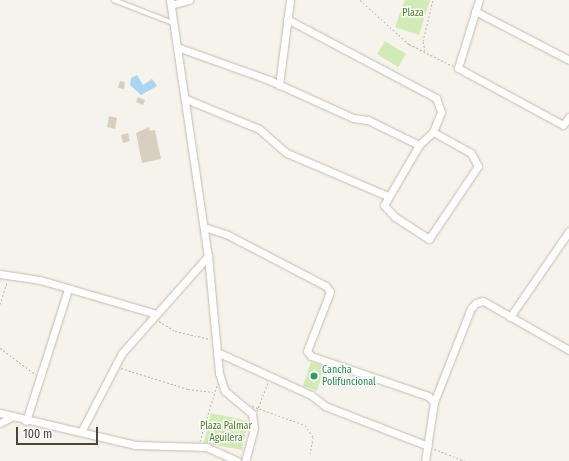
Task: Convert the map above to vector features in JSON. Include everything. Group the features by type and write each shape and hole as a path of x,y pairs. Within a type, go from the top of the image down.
{"street":[{"path":"189,0 171,3 173,24 186,99 208,256 221,380 225,391 239,405 252,414 253,421 245,461"},
{"path":"279,85 290,0"},
{"path":"479,0 458,68 563,125 569,117"},
{"path":"475,11 569,60"},
{"path":"287,19 436,98 441,112 433,132 419,145 384,205 387,211 429,239 478,166 471,153 433,132"},
{"path":"177,47 279,85 353,118 368,120 419,145"},
{"path":"186,99 259,129 287,153 388,196"},
{"path":"204,227 228,235 326,286 330,292 307,351 311,356 428,396 434,402"},
{"path":"510,318 569,231"},
{"path":"81,432 116,363 153,317 208,256"},
{"path":"0,274 68,289 153,317"},
{"path":"26,421 68,289"},
{"path":"425,461 434,402 471,308 483,301 510,318 569,350"},
{"path":"217,352 270,375 325,406 428,446"},
{"path":"0,413 10,418 136,445 213,449 237,461"},
{"path":"0,423 10,418"}],"lane":[{"path":"114,0 173,24"}],"path":[{"path":"360,0 390,30 426,52 458,68"},
{"path":"426,52 423,41 433,0"},
{"path":"0,304 9,275"},
{"path":"153,317 175,331 216,340"},
{"path":"0,348 39,377"},
{"path":"116,363 136,374 213,392"},
{"path":"253,421 270,375"},
{"path":"199,448 213,392 221,380"},
{"path":"239,405 258,407 305,425 314,438 310,454"},
{"path":"428,446 466,461"}],"green space":[{"name":"Plaza","path":"405,0 430,0 419,35 395,27"},
{"path":"385,41 406,54 398,67 377,54"},
{"name":"Cancha Polifuncional","path":"311,362 325,366 317,391 303,386"},
{"name":"Plaza Palmar Aguilera","path":"211,413 248,421 242,450 204,443"}],"water":[{"path":"137,75 143,85 152,79 157,86 141,95 130,85 131,78"}],"building":[{"path":"120,81 125,82 124,89 118,88"},
{"path":"138,97 145,100 143,105 136,102"},
{"path":"109,116 117,118 115,129 107,127"},
{"path":"149,127 150,131 155,130 161,159 142,163 136,133"},
{"path":"128,133 130,141 123,143 121,135"},
{"path":"227,429 228,433 224,435 222,431"}],"place":[{"name":"Cancha Polifuncional","path":"314,376"}]}
